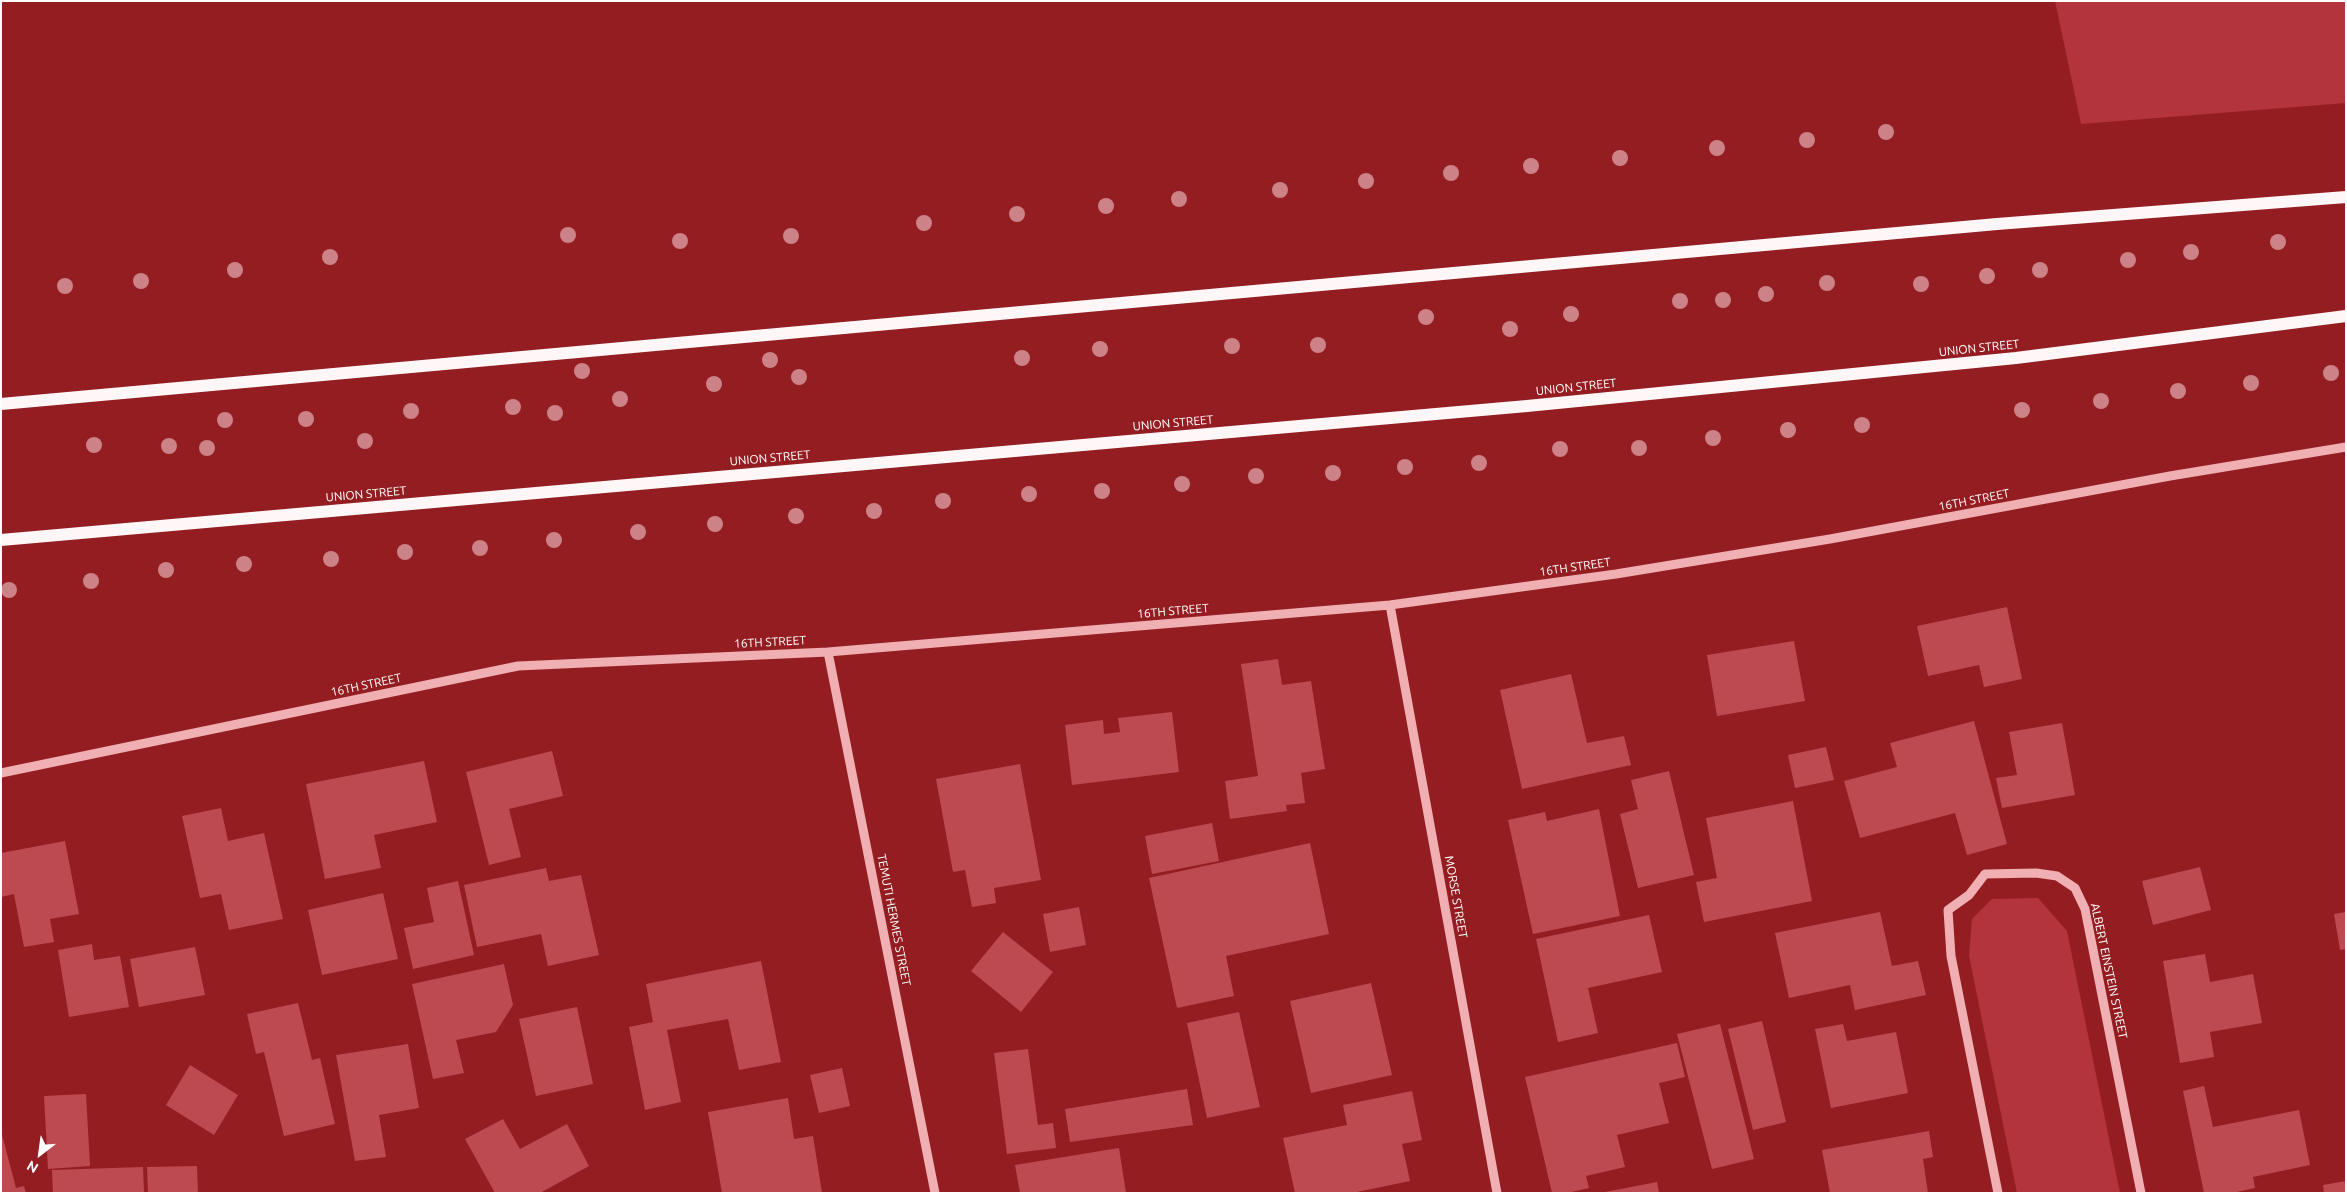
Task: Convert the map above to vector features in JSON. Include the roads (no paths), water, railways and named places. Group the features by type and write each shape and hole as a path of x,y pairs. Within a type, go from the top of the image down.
{"main road":[{"path":"1,404 1998,224 2346,197"},
{"name":"UNION STREET","path":"1,540 1536,405 2016,358 2346,316"}],"street":[{"name":"16TH STREET","path":"1,773 518,666 828,652 1390,605 1616,574 1820,541 2170,476 2346,447"},
{"name":"MORSE STREET","path":"1390,605 1497,1193"},
{"name":"TEMUTI HERMES STREET","path":"828,652 935,1193"},
{"name":"ALBERT EINSTEIN STREET","path":"1998,1193 1951,956 1948,910 1969,895 1985,874 2036,873 2057,876 2075,888 2085,909 2141,1193"}]}
